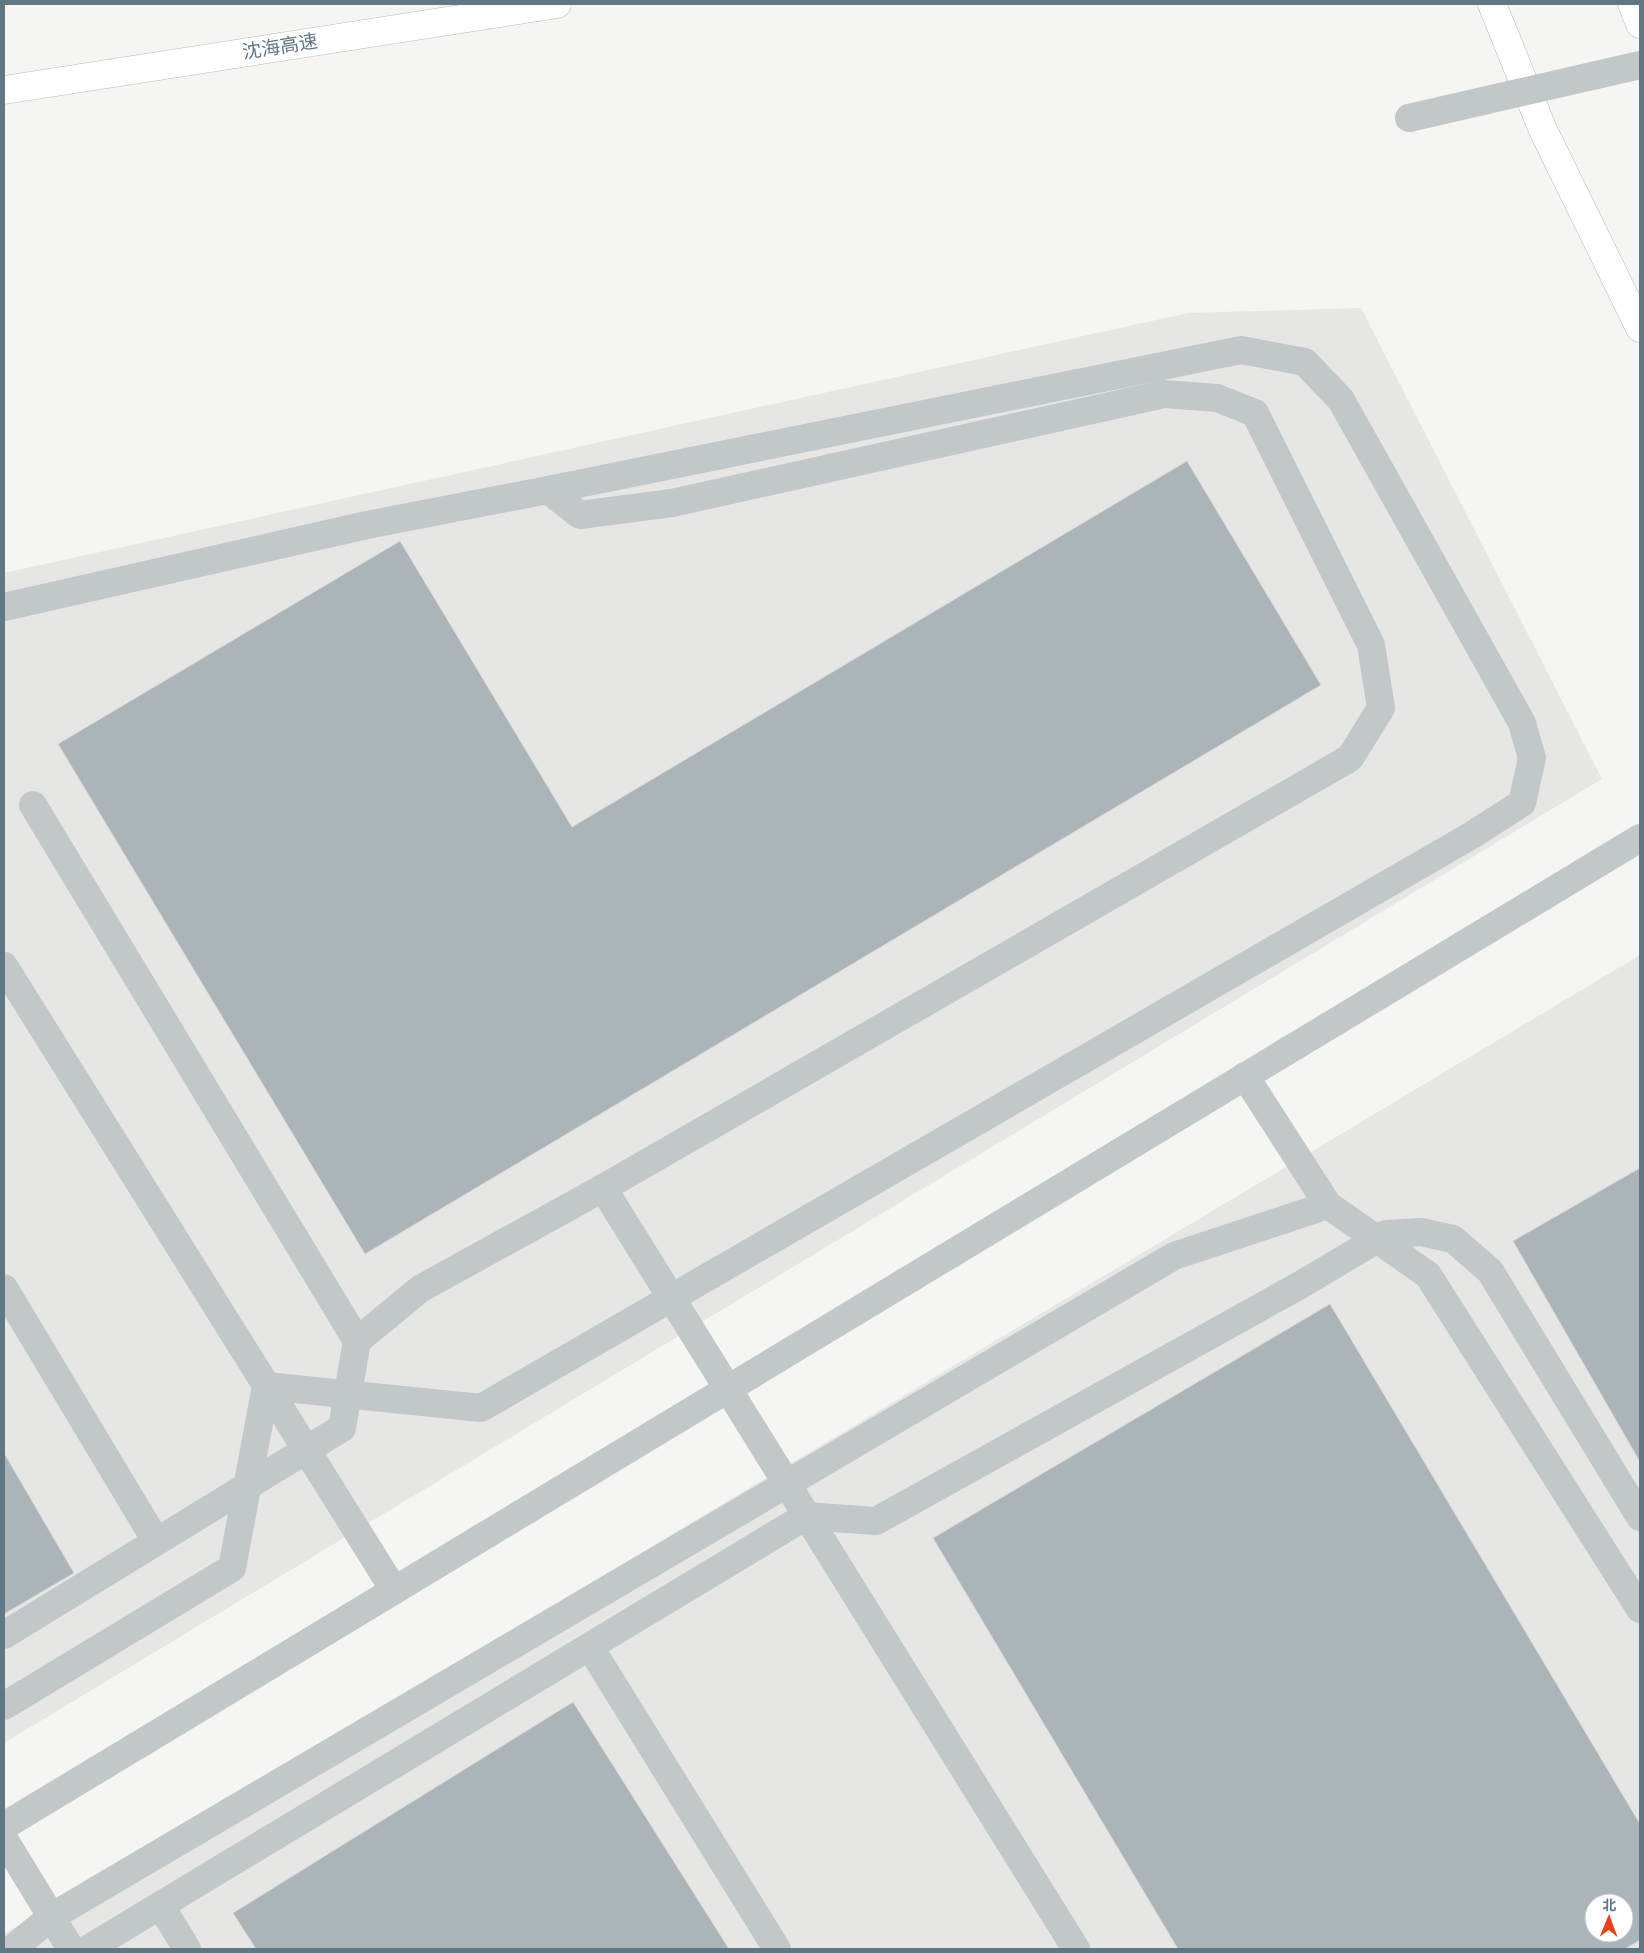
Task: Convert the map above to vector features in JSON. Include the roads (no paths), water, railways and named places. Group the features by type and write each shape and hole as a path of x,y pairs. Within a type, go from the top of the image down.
{"main road":[{"name":"沈海高速","path":"4,90 557,4"},
{"path":"1492,4 1543,130 1640,328"},
{"path":"1632,4 1640,24"}],"street":[{"path":"1409,118 1640,66"},
{"path":"4,607 367,525 1241,350 1305,362 1340,400 1522,723 1532,758 1522,803 1472,835 481,1408 266,1386"},
{"path":"4,1635 342,1428 357,1341 420,1289 603,1188 1350,758 1380,708 1371,645 1255,413 1216,398 1164,394 672,503 580,515 548,490"},
{"path":"34,805 357,1341"},
{"path":"4,1826 1640,838"},
{"path":"4,966 394,1590"},
{"path":"1245,1076 1328,1205 1428,1275 1640,1609"},
{"path":"603,1188 1076,1949"},
{"path":"12,1949 51,1916 1174,1256 1328,1205"},
{"path":"88,1949 806,1516 876,1521 1302,1284 1386,1234 1421,1232 1453,1239 1490,1271 1640,1517"},
{"path":"4,1288 156,1542"},
{"path":"4,1706 232,1568 266,1386"},
{"path":"590,1646 777,1949"},
{"path":"4,1839 71,1949"},
{"path":"161,1906 187,1949"}]}
